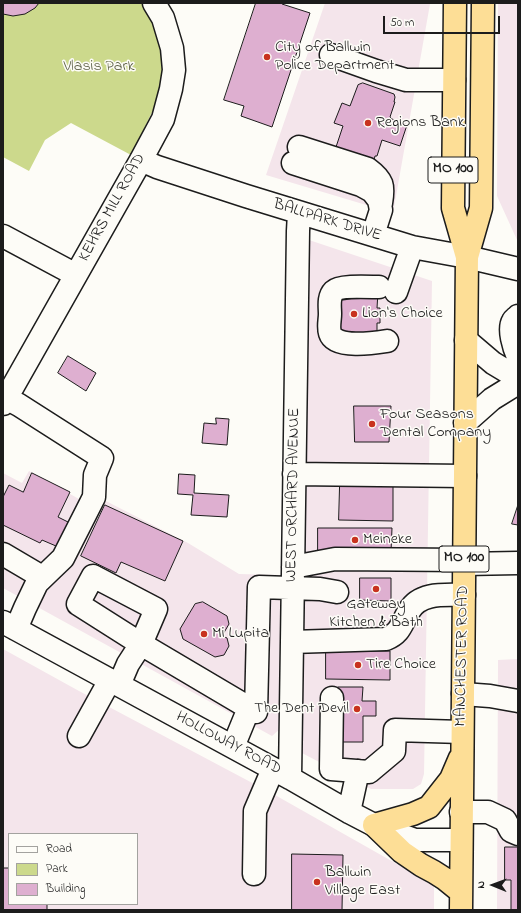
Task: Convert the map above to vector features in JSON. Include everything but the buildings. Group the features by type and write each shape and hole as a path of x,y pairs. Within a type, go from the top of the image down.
{"highway":[{"name":"MANCHESTER ROAD","path":"455,3 453,208 467,258"},
{"name":"MANCHESTER ROAD","path":"461,901 467,258 481,208 483,3"},
{"path":"374,825 413,814 429,807 450,780 462,755"},
{"path":"374,825 402,852 421,865 440,875 461,901"}],"street":[{"name":"KEHRS MILL ROAD","path":"4,401 141,160 163,118 172,89 174,70 170,40 163,18 154,3"},
{"path":"331,56 406,80 454,80"},
{"path":"296,155 372,191 379,200 380,210 373,235"},
{"name":"BALLPARK DRIVE","path":"141,160 157,167 252,198 412,247 518,269"},
{"name":"WEST ORCHARD AVENUE","path":"281,773 292,642 298,231 300,213"},
{"path":"3,236 76,275"},
{"path":"386,341 368,344 342,343 333,339 330,332 330,298 334,290 341,287 388,289 412,247"},
{"path":"516,347 511,330 513,321 518,316"},
{"path":"466,340 493,362 518,378"},
{"path":"465,423 492,399 518,383"},
{"path":"4,401 19,405 102,458 95,475 94,498 63,558 37,583 24,608 9,626"},
{"path":"294,474 465,476"},
{"path":"3,554 42,577"},
{"path":"293,567 335,559 518,563"},
{"path":"79,736 141,644 256,712 258,587 320,589 337,592"},
{"path":"292,642 386,639 394,636 402,627 410,610 416,603 426,597 438,594 464,595"},
{"name":"HOLLOWAY ROAD","path":"9,626 374,825 415,840 461,840"},
{"path":"463,694 490,696 518,701"},
{"path":"332,698 331,769 369,772 394,752 395,730 462,732"},
{"path":"233,747 249,708"},
{"path":"349,812 358,771"},
{"path":"254,874 255,811 281,773"},
{"path":"461,812 488,812 506,820 511,832 518,834"}],"shaded area":[{"path":"325,3 430,4 393,213 266,175"},
{"path":"498,3 518,3 518,242 497,196"},
{"path":"303,238 432,281 424,774 421,784 413,789 371,789 300,752"},
{"path":"29,471 95,508 102,499 188,543 239,574 282,575 281,728 272,736 3,588 3,473 22,483"},
{"path":"3,649 275,795 434,885 434,910 3,910"},
{"path":"518,659 518,910 497,910 498,660"}],"green space":[{"name":"Vlasis Park","path":"3,3 142,3 152,19 159,37 163,56 162,80 158,100 131,155 71,123 45,140 29,171 3,157"}],"place":[{"name":"City of Ballwin Police Department","path":"267,57"},
{"name":"Regions Bank","path":"368,123"},
{"name":"Lion's Choice","path":"354,314"},
{"name":"Four Seasons Dental Company","path":"372,424"},
{"name":"Meineke","path":"355,540"},
{"name":"Gateway Kitchen & Bath","path":"376,589"},
{"name":"Mi Lupita","path":"204,634"},
{"name":"Tire Choice","path":"358,665"},
{"name":"The Dent Devil","path":"357,709"},
{"name":"Ballwin Village East","path":"317,882"}]}
